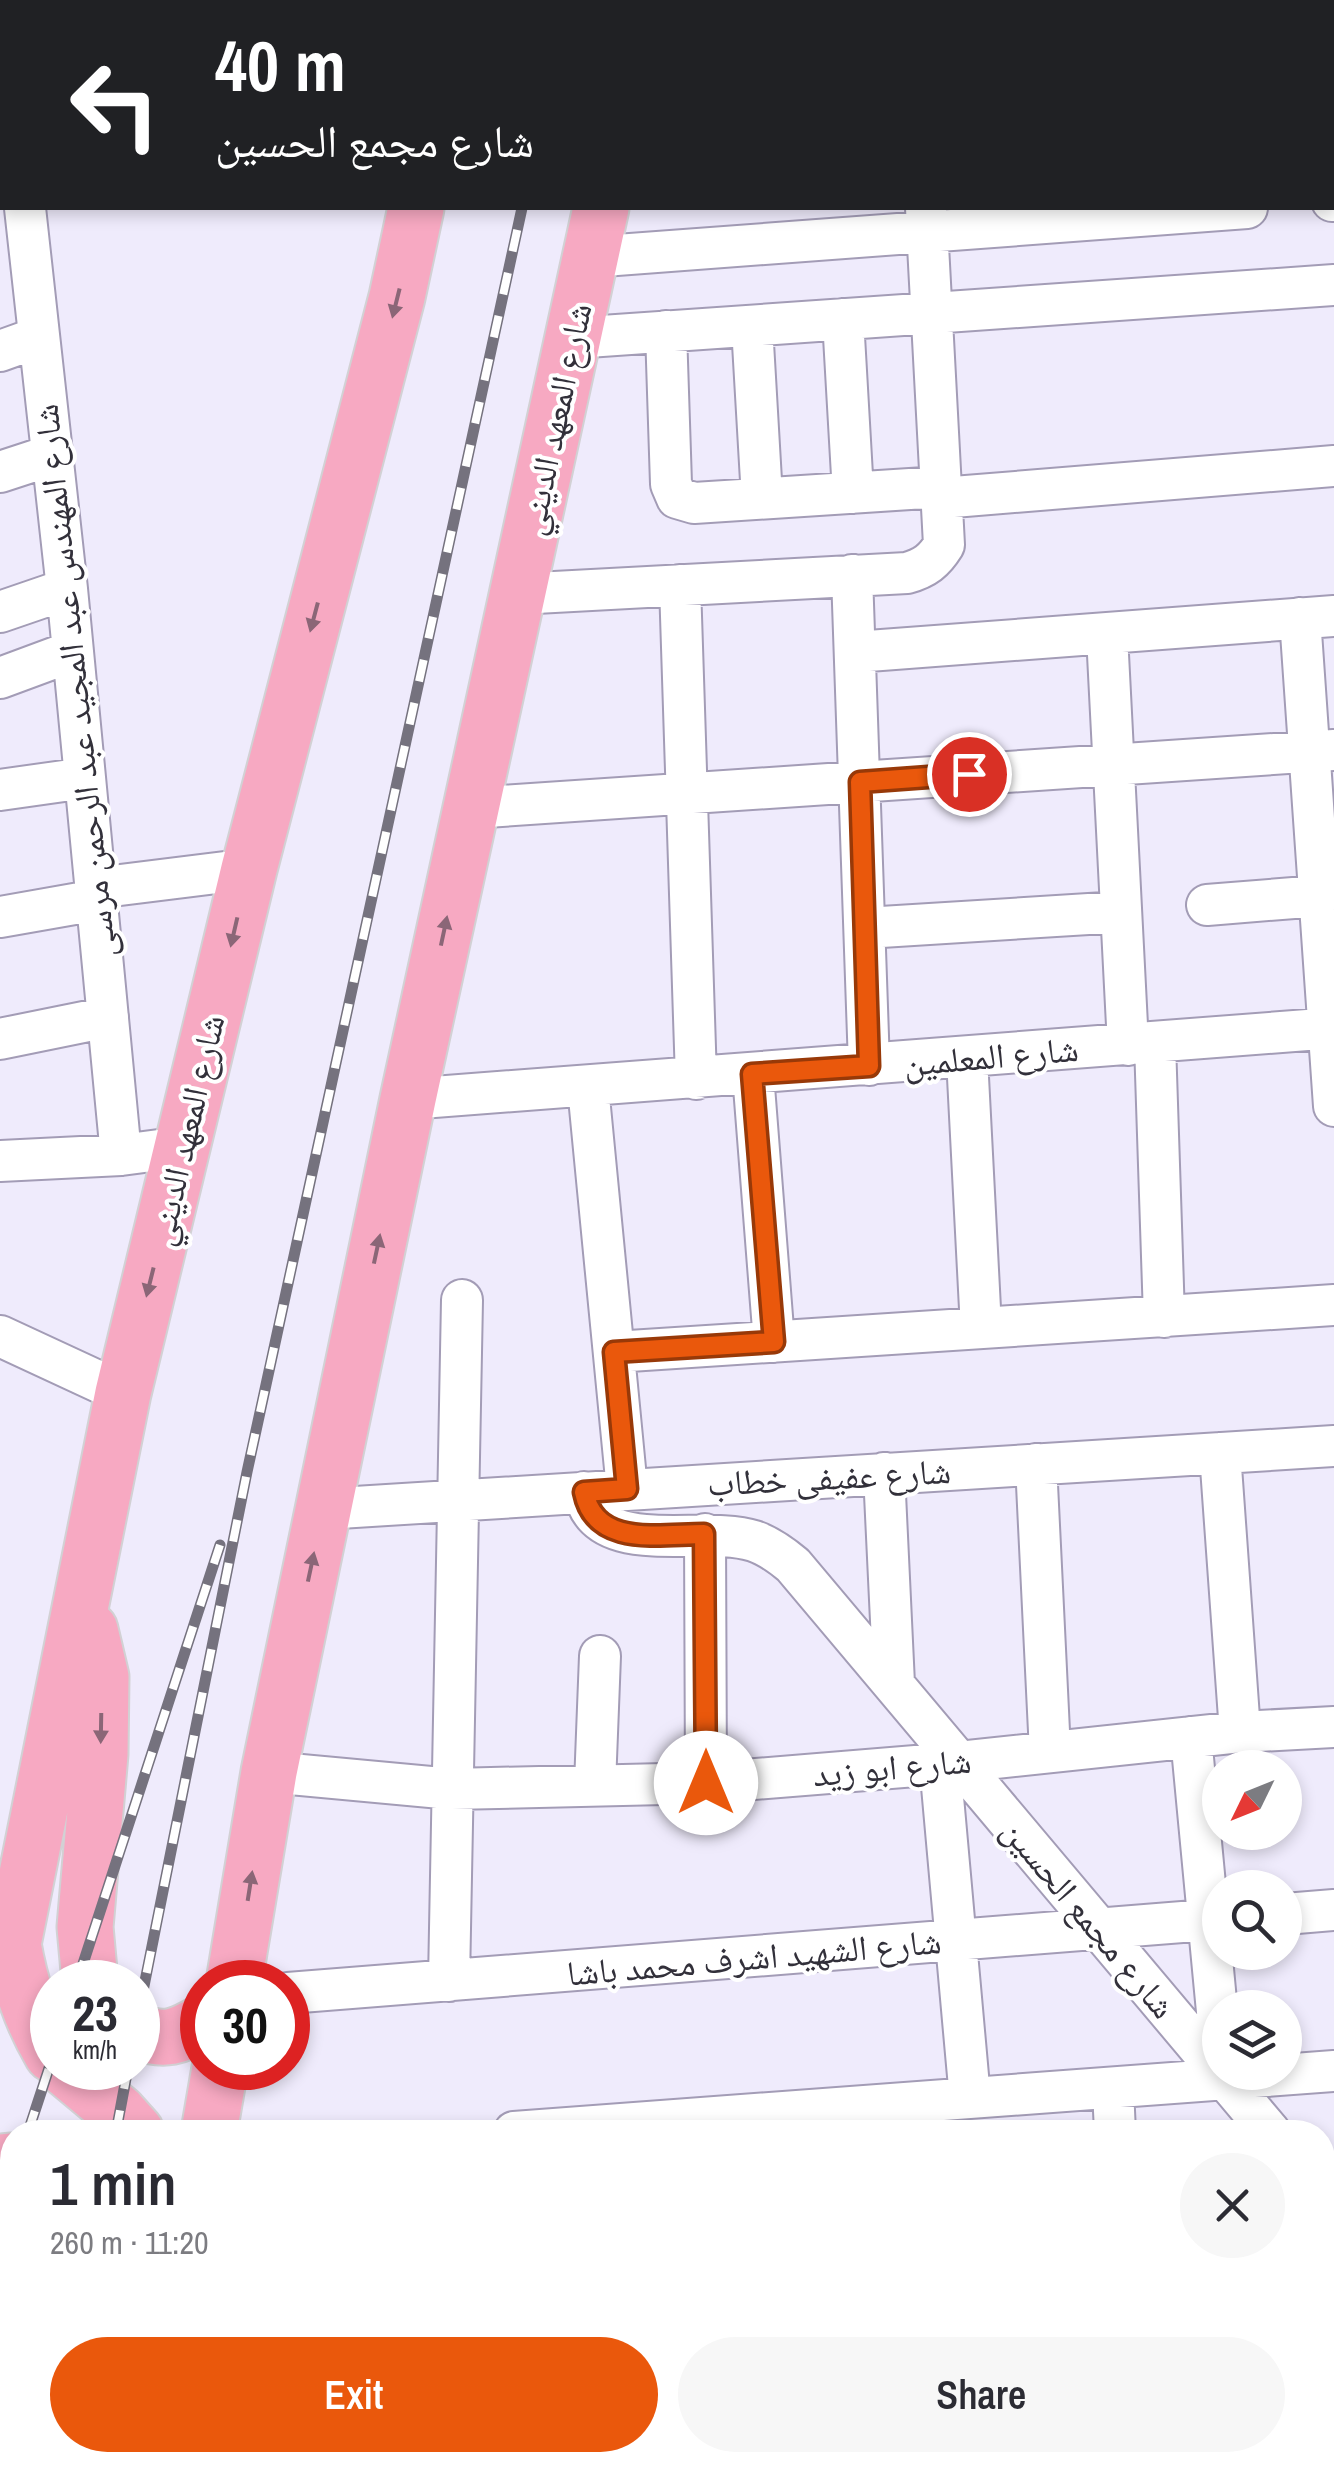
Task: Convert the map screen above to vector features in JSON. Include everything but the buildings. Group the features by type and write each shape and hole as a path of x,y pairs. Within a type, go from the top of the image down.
{"main road":[{"name":"شارع المعهد الديني","path":"30,2013 20,1984 6,1962 123,1393 248,869 398,296 416,210"},
{"name":"شارع المعهد الديني","path":"238,1960 270,1772 408,1099 596,232"},
{"path":"82,1598 101,1677 100,1754 85,1927 88,1960"},
{"path":"91,2090 125,2120"},
{"path":"211,2120 216,2090"}],"street":[{"path":"596,232 1196,210"},
{"path":"517,594 907,572 935,559 944,545 927,220"},
{"name":"شارع المهندس عبد المجيد عبد الرحمن مرسى","path":"18,228 39,337 122,1155"},
{"path":"573,338 1334,285"},
{"path":"843,319 853,493"},
{"path":"752,326 762,498"},
{"path":"666,331 672,492 685,502 853,493 941,493 1334,466"},
{"path":"0,351 39,337"},
{"path":"0,472 52,455"},
{"path":"852,576 869,1066"},
{"path":"680,585 696,1079"},
{"path":"0,612 67,588"},
{"path":"855,652 1317,617 1322,750 1319,896 1334,1106"},
{"path":"1107,634 1122,912 1141,1044 1164,1317"},
{"path":"0,678 73,651"},
{"path":"470,808 1322,750"},
{"path":"0,790 85,778"},
{"path":"0,917 96,894 248,869"},
{"path":"1208,904 1319,896"},
{"path":"865,928 1122,912"},
{"path":"0,1039 108,1018"},
{"name":"شارع المعلمين","path":"408,1099 1331,1028"},
{"path":"967,1058 981,1328"},
{"path":"752,1074 774,1342"},
{"path":"588,1088 627,1489"},
{"path":"0,1161 122,1155 182,1147"},
{"path":"449,1981 462,1300"},
{"path":"614,1352 1334,1305"},
{"path":"0,1336 123,1393"},
{"name":"شارع عفيفى خطاب","path":"324,1509 1334,1446"},
{"path":"1220,1453 1240,1732"},
{"path":"1036,1464 1050,1752"},
{"path":"884,1473 894,1684"},
{"name":"شارع مجمع الحسين","path":"584,1492 587,1510 617,1532 704,1534 752,1540 784,1558 894,1684 949,1763 1202,2043"},
{"path":"704,1534 706,1783"},
{"path":"595,1786 600,1656"},
{"name":"شارع ابو زيد","path":"270,1772 452,1788 706,1783 949,1763 1240,1732 1334,1727"},
{"path":"1191,1737 1208,1870"},
{"path":"949,1763 956,1940 970,2098"},
{"path":"1302,1913 1334,1910"},
{"name":"شارع الشهيد اشرف محمد باشا","path":"310,1991 1202,1921"},
{"path":"837,2120 885,2118 970,2098 1113,2089 1202,2069"},
{"path":"1302,2069 1334,2071"},
{"path":"1113,2089 1114,2120"},
{"name":"شارع مجمع الحسين","path":"1240,2090 1261,2120"}],"railway":[{"path":"149,1960 247,1472 522,210"},
{"path":"84,1960 220,1545"},
{"path":"32,2120 42,2090"},
{"path":"118,2120 124,2090"}],"route":[{"path":"706,1783 704,1534 617,1532 587,1510 584,1492 627,1489 614,1352 774,1342 752,1074 869,1066 860,782 969,774"}]}
